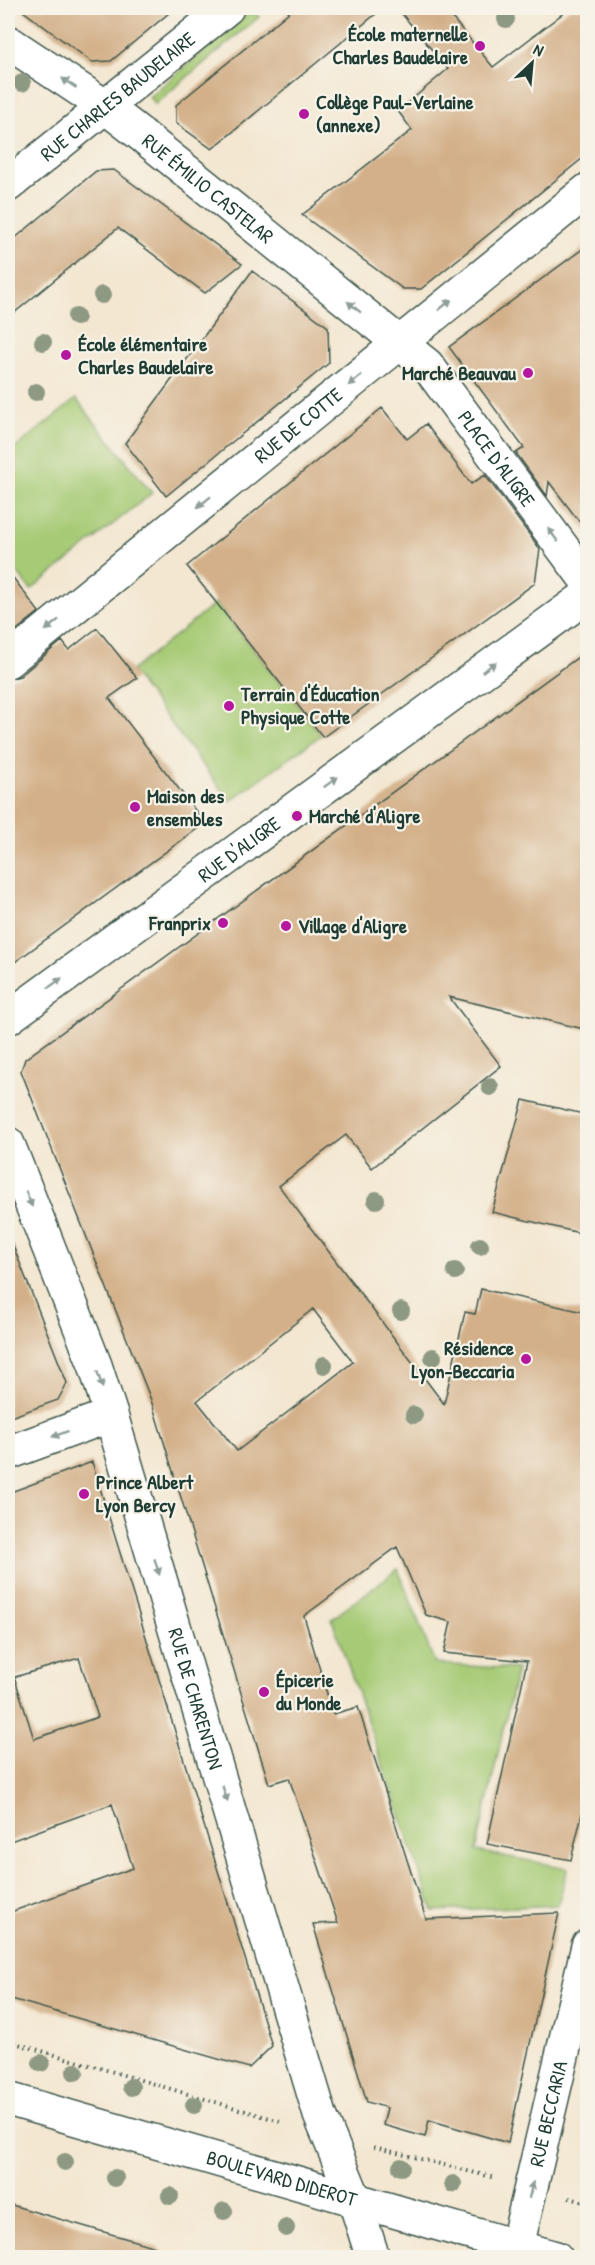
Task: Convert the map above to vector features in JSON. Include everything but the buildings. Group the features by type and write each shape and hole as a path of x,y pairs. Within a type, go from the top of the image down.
{"street":[{"name":"RUE CHARLES BAUDELAIRE","path":"8,185 103,105 227,8"},
{"name":"RUE ÉMILIO CASTELAR","path":"8,42 103,105 401,343"},
{"name":"RUE DE COTTE","path":"8,661 588,190"},
{"name":"PLACE D'ALIGRE","path":"401,343 427,365 588,582"},
{"name":"RUE D'ALIGRE","path":"8,1018 588,595"},
{"name":"RUE DE CHARENTON","path":"8,1144 95,1365 320,2115 354,2198 373,2258"},
{"path":"8,1453 111,1415"},
{"name":"RUE BECCARIA","path":"517,2247 588,1946"},
{"name":"BOULEVARD DIDEROT","path":"8,2099 556,2258"}],"path":[{"path":"8,2041 279,2121"},
{"path":"365,2145 496,2178"},
{"path":"567,2197 588,2203"}],"green space":[{"path":"253,10 259,17 155,104 149,97"},
{"path":"76,399 152,493 31,590 8,561 8,454"},
{"name":"Terrain d'Éducation Physique Cotte","path":"216,603 321,735 230,801 131,671"},
{"path":"398,1569 435,1664 517,1669 476,1851 568,1868 558,1905 433,1911 332,1619"}],"place":[{"name":"École maternelle Charles Baudelaire","path":"480,46"},
{"name":"Collège Paul-Verlaine (annexe)","path":"304,114"},
{"name":"École élémentaire Charles Baudelaire","path":"66,355"},
{"name":"Marché Beauvau","path":"528,373"},
{"name":"Terrain d'Éducation Physique Cotte","path":"229,706"},
{"name":"Maison des ensembles","path":"135,807"},
{"name":"Marché d'Aligre","path":"297,816"},
{"name":"Franprix","path":"223,923"},
{"name":"Village d'Aligre","path":"286,926"},
{"name":"Résidence Lyon-Beccaria","path":"526,1359"},
{"name":"Prince Albert Lyon Bercy","path":"84,1494"},
{"name":"Épicerie du Monde","path":"264,1692"}]}
